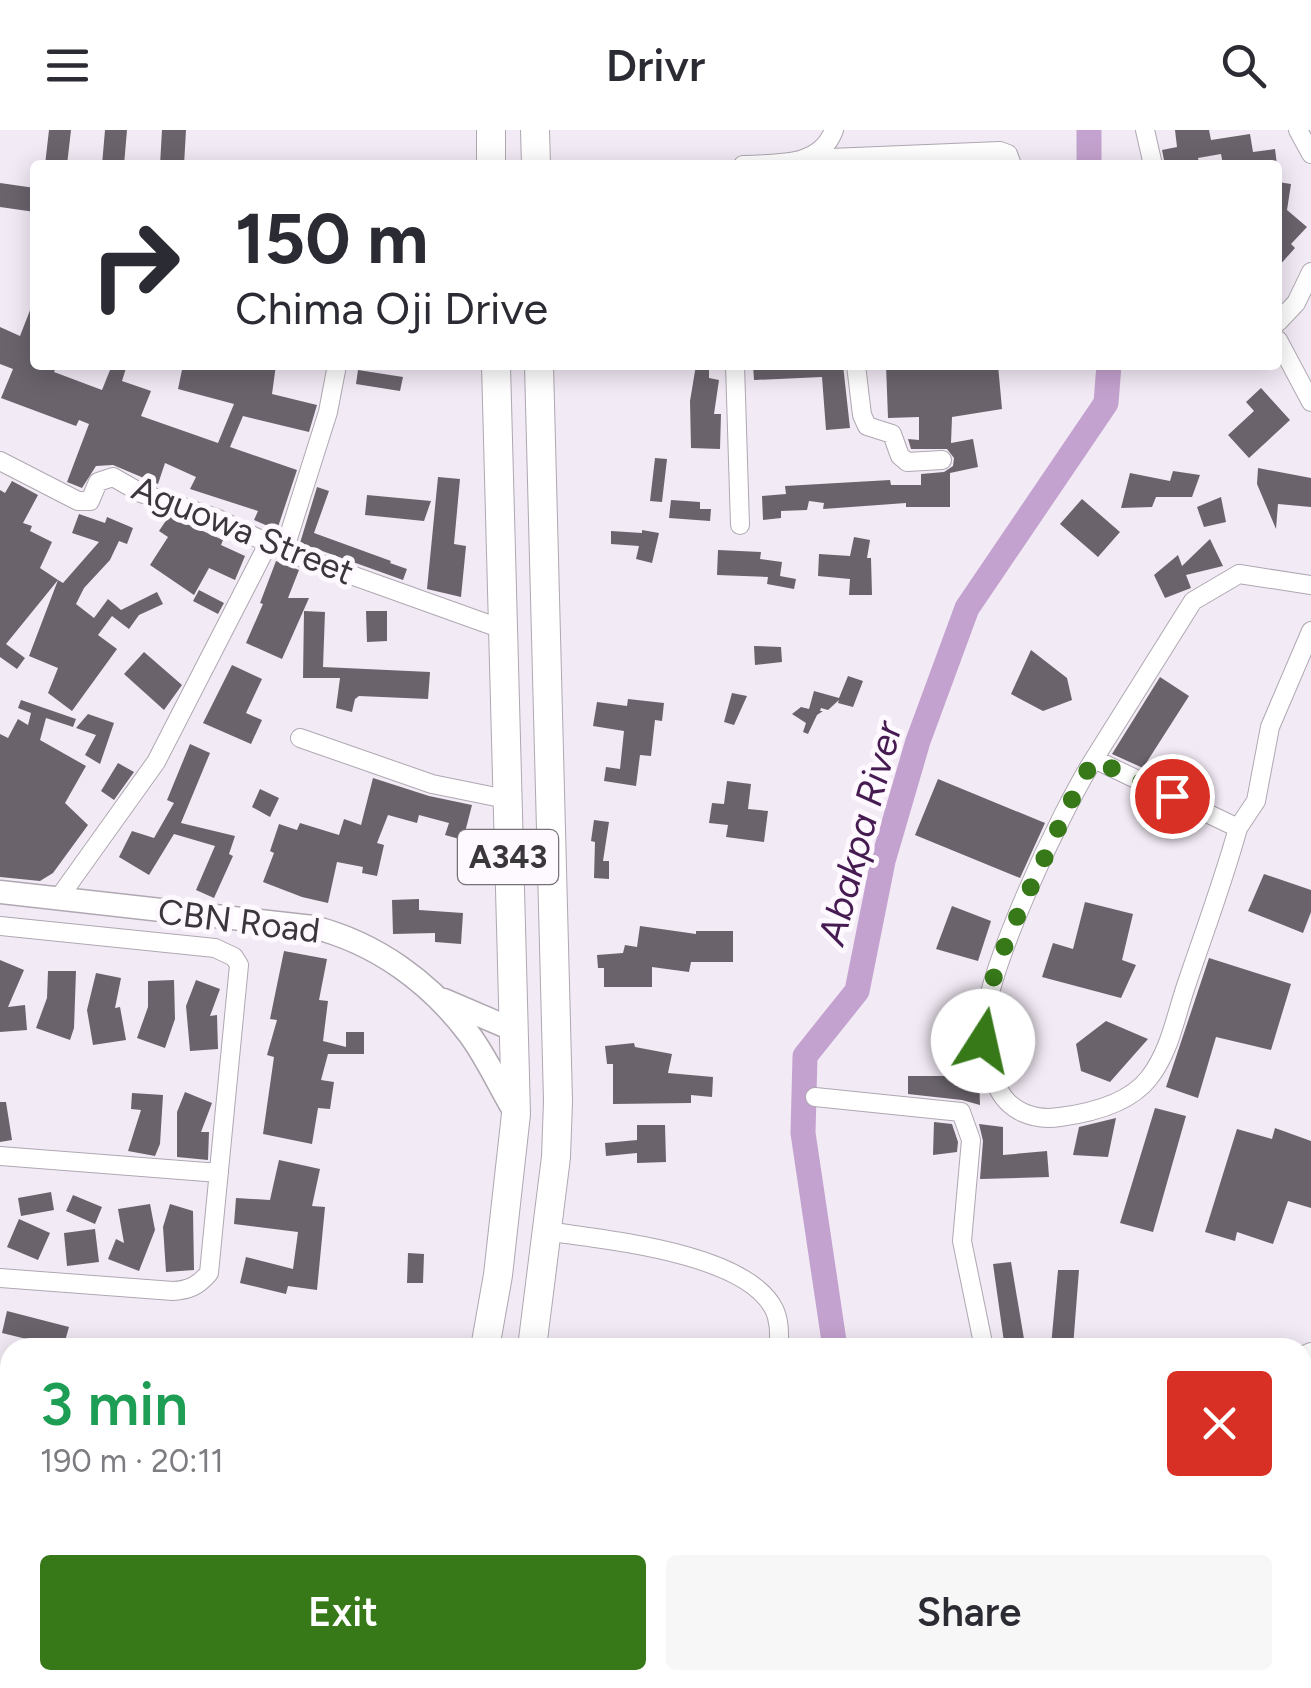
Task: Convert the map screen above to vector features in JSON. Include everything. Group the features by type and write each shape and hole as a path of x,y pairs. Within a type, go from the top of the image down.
{"highway":[{"path":"490,130 491,160"},
{"path":"536,130 536,160"},
{"name":"A343","path":"487,1338 516,1114 496,370"},
{"name":"A343","path":"533,1338 556,1158 558,1101 540,370"}],"main road":[{"name":"CBN Road","path":"0,892 313,927 342,934 372,948 437,997 470,1036 516,1114"},
{"path":"437,997 514,1030"}],"street":[{"path":"806,160 826,147 834,130"},
{"path":"1145,130 1152,160"},
{"path":"1298,130 1311,154"},
{"path":"806,160 1000,151 1010,159"},
{"path":"1282,318 1296,303 1311,272"},
{"path":"1282,348 1311,402"},
{"path":"58,899 156,762 276,548 328,412 337,370"},
{"path":"735,370 740,525"},
{"path":"857,370 867,426 896,437 903,460 942,460"},
{"name":"Aguowa Street","path":"0,460 78,500 90,502 98,482 113,476 141,493 216,518 276,548 502,629"},
{"path":"1311,585 1239,574 1192,601 1094,760 1020,912 1002,957 985,1020 983,1041 1008,1104 1025,1114 1056,1118 1106,1106 1135,1092 1162,1058 1238,828 1256,800 1270,728 1311,631"},
{"path":"300,738 432,784 506,799"},
{"path":"1094,760 1238,828"},
{"path":"0,926 214,948 234,957 239,965 208,1273 200,1284 173,1292 0,1278"},
{"path":"815,1097 961,1112 971,1140 962,1242 982,1338"},
{"path":"0,1156 219,1172"},
{"path":"546,1232 690,1258 730,1270 759,1290 774,1309 778,1338"}],"building":[{"path":"49,130 71,130 68,160 46,160"},
{"path":"105,130 127,130 124,160 102,160"},
{"path":"162,130 186,130 184,160 160,160"},
{"path":"1175,130 1209,130 1211,140 1250,134 1253,152 1275,149 1276,160 1222,160 1221,154 1198,160 1164,160 1162,150 1177,147"},
{"path":"0,183 30,187 30,211 0,207"},
{"path":"1282,183 1291,184 1287,210 1307,227 1291,244 1295,248 1282,263"},
{"path":"30,310 30,370 55,370 102,390 110,370 125,370 122,381 151,391 141,416 218,443 234,404 178,389 182,370 275,370 272,394 317,405 309,432 243,416 230,447 297,470 277,530 254,520 258,511 190,489 196,477 165,463 158,484 113,465 96,466 82,488 67,482 89,424 79,420 76,426 1,398 13,369 0,364 0,327 20,336"},
{"path":"358,370 403,377 400,391 356,384"},
{"path":"695,370 709,370 709,378 719,380 714,414 721,414 720,449 691,448 690,401"},
{"path":"753,370 844,370 850,428 826,430 822,377 754,380"},
{"path":"886,370 998,370 1002,409 952,417 951,443 973,439 978,467 950,473 950,507 906,507 906,503 823,509 824,503 809,501 807,510 781,511 781,518 763,520 762,496 786,494 785,486 890,480 891,485 921,485 921,474 944,472 953,466 954,458 947,449 911,449 908,439 919,440 919,417 888,418"},
{"path":"1261,388 1290,420 1249,458 1228,435 1254,411 1246,402"},
{"path":"655,458 667,459 662,502 650,501"},
{"path":"1258,468 1311,478 1311,507 1278,504 1276,529 1257,484"},
{"path":"1173,471 1200,475 1192,497 1156,497 1152,507 1121,508 1130,473 1170,481"},
{"path":"438,477 460,479 454,544 466,546 461,597 427,589"},
{"path":"12,481 38,495 23,523 52,542 40,568 58,580 6,644 25,658 17,669 0,657 0,490 5,493"},
{"path":"317,487 329,491 314,533 407,569 403,580 300,543"},
{"path":"367,495 431,501 424,521 365,515"},
{"path":"1221,497 1226,522 1204,527 1197,507"},
{"path":"1082,499 1120,532 1098,557 1060,524"},
{"path":"671,500 700,502 700,509 711,509 710,521 669,518"},
{"path":"79,514 105,523 107,517 133,528 127,544 119,541 110,560 84,588 76,604 94,618 108,599 121,610 157,592 163,604 139,615 129,629 112,616 98,635 117,649 72,711 48,693 58,668 29,656 58,580 63,583 99,542 72,533"},
{"path":"169,516 223,540 221,545 245,556 235,580 209,568 194,595 150,565 168,537 159,531"},
{"path":"611,531 659,533 652,563 636,559 639,546 611,544"},
{"path":"854,537 870,540 867,558 871,558 872,595 849,595 850,579 818,576 819,554 850,556"},
{"path":"1210,539 1223,566 1186,575 1191,588 1165,598 1154,575 1178,555 1182,566"},
{"path":"718,550 761,552 760,559 782,562 780,576 796,579 794,589 767,584 768,577 717,575"},
{"path":"276,561 299,570 288,598 309,598 282,659 246,643"},
{"path":"199,590 224,603 218,614 193,601"},
{"path":"304,611 325,612 323,667 430,672 428,699 359,696 352,712 336,708 340,678 303,678"},
{"path":"366,611 387,611 387,641 367,642"},
{"path":"754,646 781,647 782,662 755,665"},
{"path":"1031,650 1067,678 1072,700 1043,711 1011,694"},
{"path":"144,652 182,685 164,710 124,674"},
{"path":"232,665 262,679 246,713 262,720 251,744 203,723"},
{"path":"848,676 863,681 853,707 838,703 839,700 828,710 821,708 823,711 808,734 803,732 806,723 792,714 801,707 809,709 814,691 839,698"},
{"path":"1160,677 1189,696 1143,768 1112,754"},
{"path":"732,693 747,696 734,725 724,722"},
{"path":"628,699 664,703 662,721 655,720 651,756 640,755 636,786 604,781 606,767 620,769 624,731 593,726 597,702 627,706"},
{"path":"21,700 76,719 73,727 46,718 40,740 86,766 65,803 88,825 53,873 40,881 0,877 0,734 8,738 18,719 28,725 31,713 18,708"},
{"path":"88,714 114,723 100,764 85,755 96,735 76,728"},
{"path":"190,744 210,753 181,823 235,836 229,854 233,856 214,898 196,890 215,846 174,834 149,875 119,857 132,831 154,838 174,803 167,800"},
{"path":"118,763 134,772 114,800 101,791"},
{"path":"373,778 472,805 463,840 445,835 449,823 419,815 417,823 388,815 377,843 384,845 377,876 362,873 363,867 337,862 328,903 263,882 279,824 297,830 300,823 339,835 344,819 361,825"},
{"path":"938,779 1045,823 1020,878 915,835"},
{"path":"727,781 751,784 748,809 768,811 764,842 726,837 728,825 709,823 712,803 724,804"},
{"path":"260,789 279,798 270,817 252,807"},
{"path":"594,820 609,822 603,861 609,861 609,879 594,878"},
{"path":"462,861 483,861 483,881 462,882"},
{"path":"1264,874 1311,890 1311,912 1303,933 1248,911"},
{"path":"419,899 419,910 463,913 461,944 435,942 435,933 393,934 392,900"},
{"path":"1085,902 1133,914 1122,960 1136,965 1121,998 1042,977 1053,943 1073,949"},
{"path":"952,906 991,921 978,961 936,949"},
{"path":"640,926 696,934 733,931 733,962 691,962 689,972 652,967 652,987 604,987 604,968 598,968 597,955 623,953 625,945 637,947"},
{"path":"284,951 327,959 319,1000 328,1001 323,1041 346,1047 346,1032 364,1032 364,1054 328,1054 321,1080 334,1082 330,1109 318,1108 312,1144 263,1134 274,1057 267,1055 277,1020 270,1019"},
{"path":"1209,958 1291,984 1271,1050 1216,1037 1198,1098 1166,1087"},
{"path":"0,960 24,970 8,1007 25,1005 27,1030 0,1032"},
{"path":"48,971 76,971 70,1040 36,1028 47,998"},
{"path":"96,973 121,978 115,1008 120,1007 126,1040 93,1045 87,1010"},
{"path":"174,980 175,1019 165,1048 137,1038 148,1007 148,981"},
{"path":"196,980 220,989 210,1016 217,1015 218,1049 190,1051 186,1006"},
{"path":"1106,1021 1148,1039 1110,1082 1081,1071 1076,1044"},
{"path":"634,1043 635,1047 672,1054 668,1073 713,1077 712,1097 691,1095 691,1103 613,1104 613,1064 607,1064 605,1046"},
{"path":"908,1076 979,1076 980,1105 908,1094"},
{"path":"185,1092 212,1103 201,1132 209,1132 208,1160 177,1157 177,1112"},
{"path":"132,1093 163,1095 160,1144 155,1156 128,1151 141,1110 131,1109"},
{"path":"0,1102 6,1102 12,1140 0,1142"},
{"path":"1155,1108 1186,1116 1153,1232 1120,1223"},
{"path":"1116,1118 1108,1157 1073,1155 1079,1127"},
{"path":"934,1122 952,1124 957,1152 933,1155"},
{"path":"979,1124 1003,1127 1003,1155 1047,1151 1049,1177 980,1179 983,1141"},
{"path":"637,1125 665,1125 666,1162 637,1163 637,1153 606,1156 605,1143 637,1140"},
{"path":"1275,1128 1311,1141 1311,1208 1288,1201 1273,1244 1237,1232 1235,1241 1205,1232 1237,1129 1272,1139"},
{"path":"279,1160 320,1169 312,1206 325,1207 317,1290 288,1286 286,1294 240,1283 246,1257 293,1269 298,1232 234,1224 236,1198 270,1200"},
{"path":"51,1192 54,1210 21,1216 18,1198"},
{"path":"73,1195 102,1207 95,1224 66,1211"},
{"path":"150,1204 155,1230 139,1271 108,1259 116,1239 124,1243 118,1209"},
{"path":"170,1204 193,1211 194,1270 166,1272 163,1227"},
{"path":"19,1219 50,1233 38,1260 7,1247"},
{"path":"95,1229 99,1262 67,1266 64,1233"},
{"path":"408,1253 424,1254 423,1283 407,1283"},
{"path":"1011,1262 1024,1338 1003,1338 993,1264"},
{"path":"1058,1270 1079,1270 1074,1338 1052,1338"},
{"path":"7,1311 69,1327 66,1338 22,1338 2,1333"}],"waterway":[{"name":"Abakpa River","path":"1089,130 1089,160"},
{"name":"Abakpa River","path":"834,1338 803,1133 805,1056 857,991 883,861 918,741 967,608 1106,403 1109,370"}],"route":[{"path":"983,1041 1002,957 1094,760 1172,796"}]}
